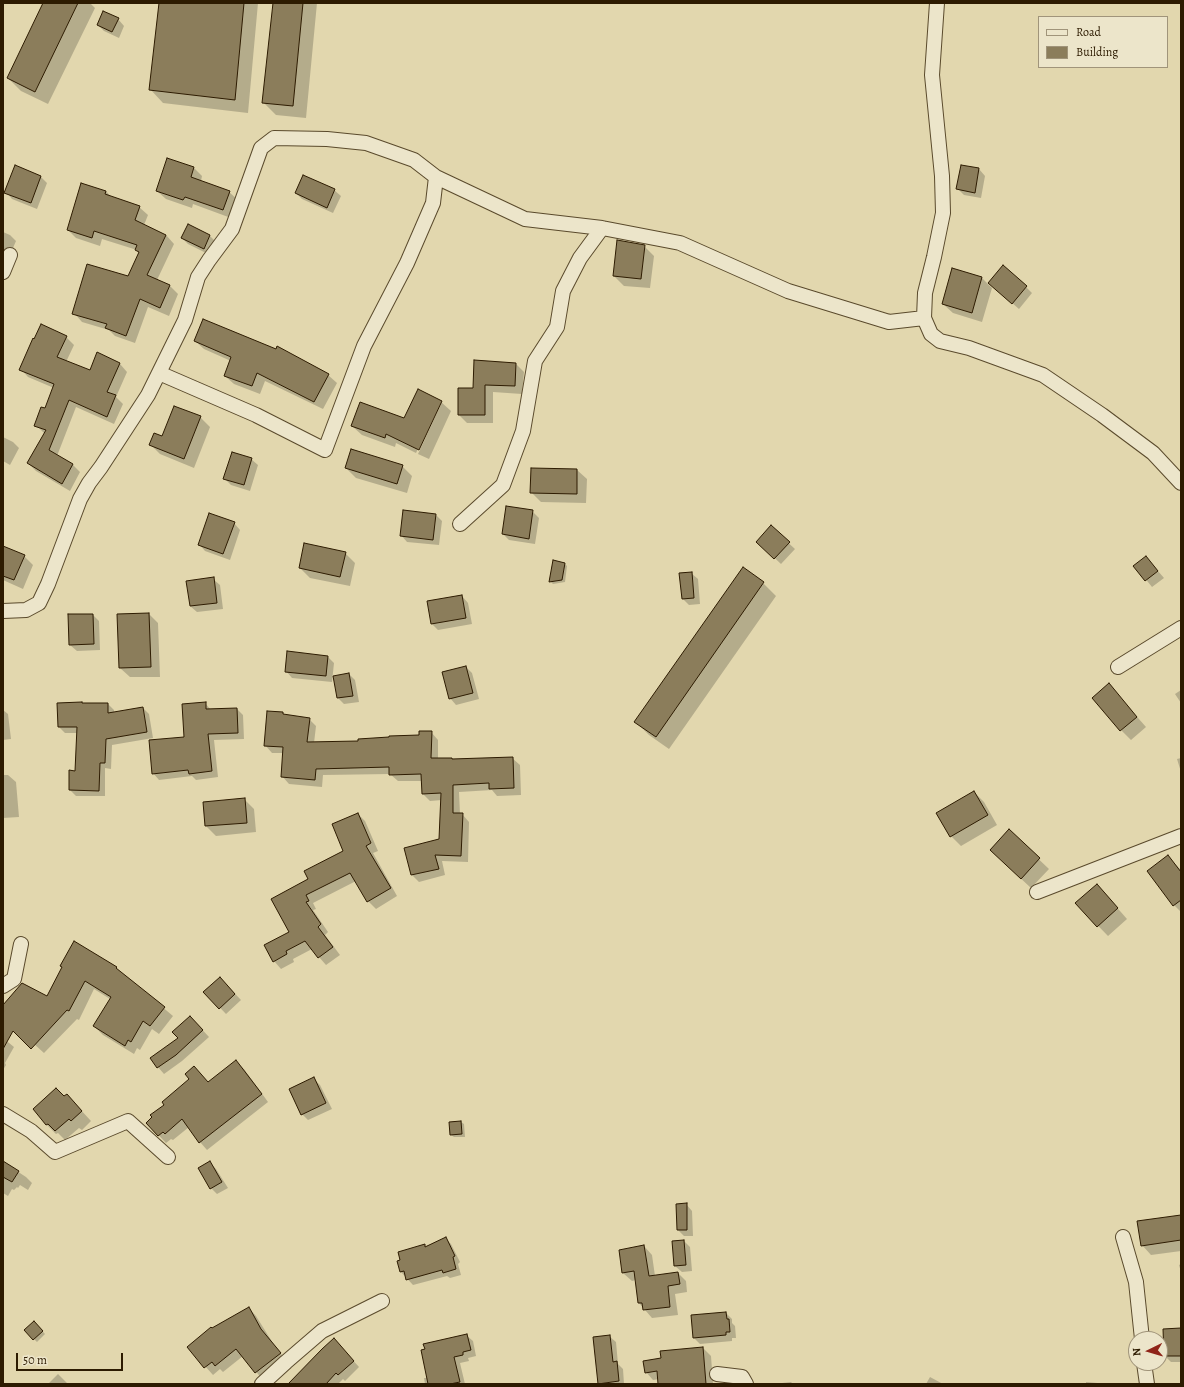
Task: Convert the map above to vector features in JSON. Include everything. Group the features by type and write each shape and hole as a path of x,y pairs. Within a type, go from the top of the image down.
{"street":[{"path":"937,3 932,75 942,176 943,213 925,294 924,318 931,334 940,341 984,353 1043,375 1102,415 1153,453 1181,483"},
{"path":"3,611 26,610 39,603 48,584 80,499 89,483 102,467 148,395 185,320 198,277 232,229 261,148 274,138 327,139 366,143 414,160 436,177 525,219 602,228 680,243 788,291 889,322 924,318"},
{"path":"159,373 256,415 325,450 364,346 407,264 433,203 436,177"},
{"path":"460,524 503,485 523,431 535,361 557,327 563,292 580,258 602,228"},
{"path":"3,272 10,255"},
{"path":"1118,667 1181,628"},
{"path":"1037,892 1181,836"},
{"path":"3,986 14,979 21,944"},
{"path":"3,1114 31,1132 55,1152 128,1121 168,1157"},
{"path":"1123,1237 1136,1282 1141,1331"},
{"path":"262,1384 322,1331 382,1301"},
{"path":"1145,1371 1147,1384"},
{"path":"717,1374 742,1377 746,1384"}],"building":[{"path":"43,3 78,3 35,92 7,78"},
{"path":"159,3 244,3 235,100 149,90"},
{"path":"273,3 303,3 293,106 262,103"},
{"path":"103,11 119,18 112,32 97,25"},
{"path":"167,158 194,167 191,177 230,191 223,210 185,197 183,200 156,191"},
{"path":"15,165 41,176 31,203 4,193"},
{"path":"961,165 979,168 975,193 956,189"},
{"path":"303,175 335,189 327,208 295,193"},
{"path":"81,183 106,191 105,194 140,206 135,220 166,235 147,275 170,285 160,308 140,299 126,336 105,328 107,324 72,314 87,264 128,276 139,252 135,250 137,245 94,231 92,238 67,230"},
{"path":"188,224 210,235 204,249 181,238"},
{"path":"617,240 645,245 641,279 613,276"},
{"path":"1003,265 1027,286 1012,304 988,283"},
{"path":"952,268 982,277 972,313 942,304"},
{"path":"203,319 276,349 277,346 329,374 314,402 257,373 252,386 224,376 231,357 194,341"},
{"path":"41,324 67,336 57,357 90,370 97,352 120,363 107,392 116,395 107,417 69,400 49,450 73,464 62,484 27,463 46,430 34,426 41,407 45,408 54,384 19,370"},
{"path":"474,360 516,363 515,386 485,385 485,415 458,415 458,388 473,388"},
{"path":"418,389 442,401 419,450 386,434 385,438 351,426 360,402 404,418"},
{"path":"174,406 201,416 184,459 149,445 154,433 162,436"},
{"path":"351,449 403,465 397,484 345,468"},
{"path":"232,452 252,458 244,485 223,479"},
{"path":"531,468 577,469 577,494 530,493"},
{"path":"506,506 533,510 529,539 502,534"},
{"path":"403,510 436,514 433,540 400,536"},
{"path":"209,513 235,522 223,554 198,545"},
{"path":"771,525 790,542 774,559 756,542"},
{"path":"304,543 346,552 340,577 299,568"},
{"path":"3,546 25,555 14,580 3,576"},
{"path":"1146,556 1158,571 1145,581 1133,566"},
{"path":"553,560 565,563 562,580 549,582"},
{"path":"743,567 764,582 656,737 634,722"},
{"path":"692,572 694,598 682,599 679,573"},
{"path":"214,577 217,603 190,606 186,581"},
{"path":"462,595 466,618 431,624 427,601"},
{"path":"149,613 151,667 119,668 117,614"},
{"path":"68,614 93,614 94,644 69,645"},
{"path":"287,651 328,656 326,676 285,672"},
{"path":"466,666 473,693 449,699 442,672"},
{"path":"349,673 353,696 337,698 333,676"},
{"path":"1109,683 1137,717 1120,731 1092,698"},
{"path":"206,702 206,709 237,708 238,733 208,734 212,771 189,774 188,770 152,774 149,740 184,737 182,704"},
{"path":"57,703 108,703 108,713 143,707 147,732 106,739 105,763 100,763 99,791 69,790 69,770 75,771 77,727 58,727"},
{"path":"267,711 283,712 283,714 310,718 307,742 358,741 358,739 419,735 419,731 432,731 431,758 452,759 513,757 514,788 489,789 489,783 453,785 453,813 463,813 461,856 435,855 439,869 411,875 404,848 439,839 441,793 422,794 421,774 389,775 389,767 316,769 315,780 281,777 283,747 264,746"},
{"path":"974,791 988,815 950,837 936,813"},
{"path":"245,798 247,823 205,826 203,802"},
{"path":"358,813 371,843 366,846 391,888 367,902 350,873 306,895 309,901 306,902 321,924 318,927 333,947 318,958 305,941 286,951 287,954 273,962 264,945 289,932 271,899 308,879 304,871 343,851 332,824"},
{"path":"1009,829 1040,858 1021,879 990,850"},
{"path":"1168,855 1181,872 1181,900 1173,906 1147,871"},
{"path":"1097,884 1118,908 1097,927 1075,903"},
{"path":"74,941 117,967 116,968 165,1007 150,1026 143,1021 131,1042 128,1040 125,1046 93,1026 111,997 85,981 69,1011 67,1010 31,1049 13,1031 3,1049 3,1005 22,983 47,996 62,967 60,966"},
{"path":"220,977 235,994 219,1009 203,992"},
{"path":"190,1016 203,1030 176,1055 157,1068 150,1058 178,1038 172,1032"},
{"path":"236,1060 262,1094 199,1143 182,1119 165,1134 163,1132 158,1136 146,1123 152,1117 150,1115 164,1105 162,1102 189,1079 185,1074 194,1066 208,1082"},
{"path":"314,1077 326,1103 301,1115 289,1089"},
{"path":"56,1088 64,1096 67,1094 82,1111 71,1121 69,1119 55,1131 48,1124 46,1125 33,1109"},
{"path":"461,1121 462,1134 450,1135 449,1122"},
{"path":"3,1161 19,1171 12,1182 3,1177"},
{"path":"210,1161 222,1182 210,1189 198,1168"},
{"path":"687,1203 687,1230 677,1230 676,1204"},
{"path":"1181,1215 1181,1240 1141,1246 1137,1221"},
{"path":"446,1237 455,1256 453,1257 456,1269 443,1273 442,1270 406,1280 404,1271 400,1272 397,1261 400,1260 398,1252 425,1244 425,1247"},
{"path":"684,1240 686,1265 674,1266 672,1241"},
{"path":"644,1245 649,1276 678,1272 680,1284 668,1286 670,1307 643,1310 642,1303 638,1303 634,1271 622,1273 619,1250"},
{"path":"249,1307 261,1329 281,1353 255,1373 236,1349 215,1366 212,1362 204,1368 187,1347 211,1327 212,1328"},
{"path":"726,1312 727,1319 729,1319 730,1332 726,1332 726,1335 693,1338 691,1315"},
{"path":"34,1321 43,1331 33,1340 24,1330"},
{"path":"1181,1328 1181,1356 1168,1356 1168,1331 1163,1331 1163,1329"},
{"path":"467,1334 471,1350 463,1352 463,1355 454,1357 460,1382 450,1384 428,1384 421,1350 425,1349 423,1344"},
{"path":"610,1335 613,1362 617,1361 619,1381 598,1384 593,1337"},
{"path":"334,1338 354,1361 338,1375 336,1373 326,1384 288,1384 322,1349"},
{"path":"703,1347 706,1384 658,1384 657,1371 645,1373 643,1361 661,1358 660,1351"}]}
